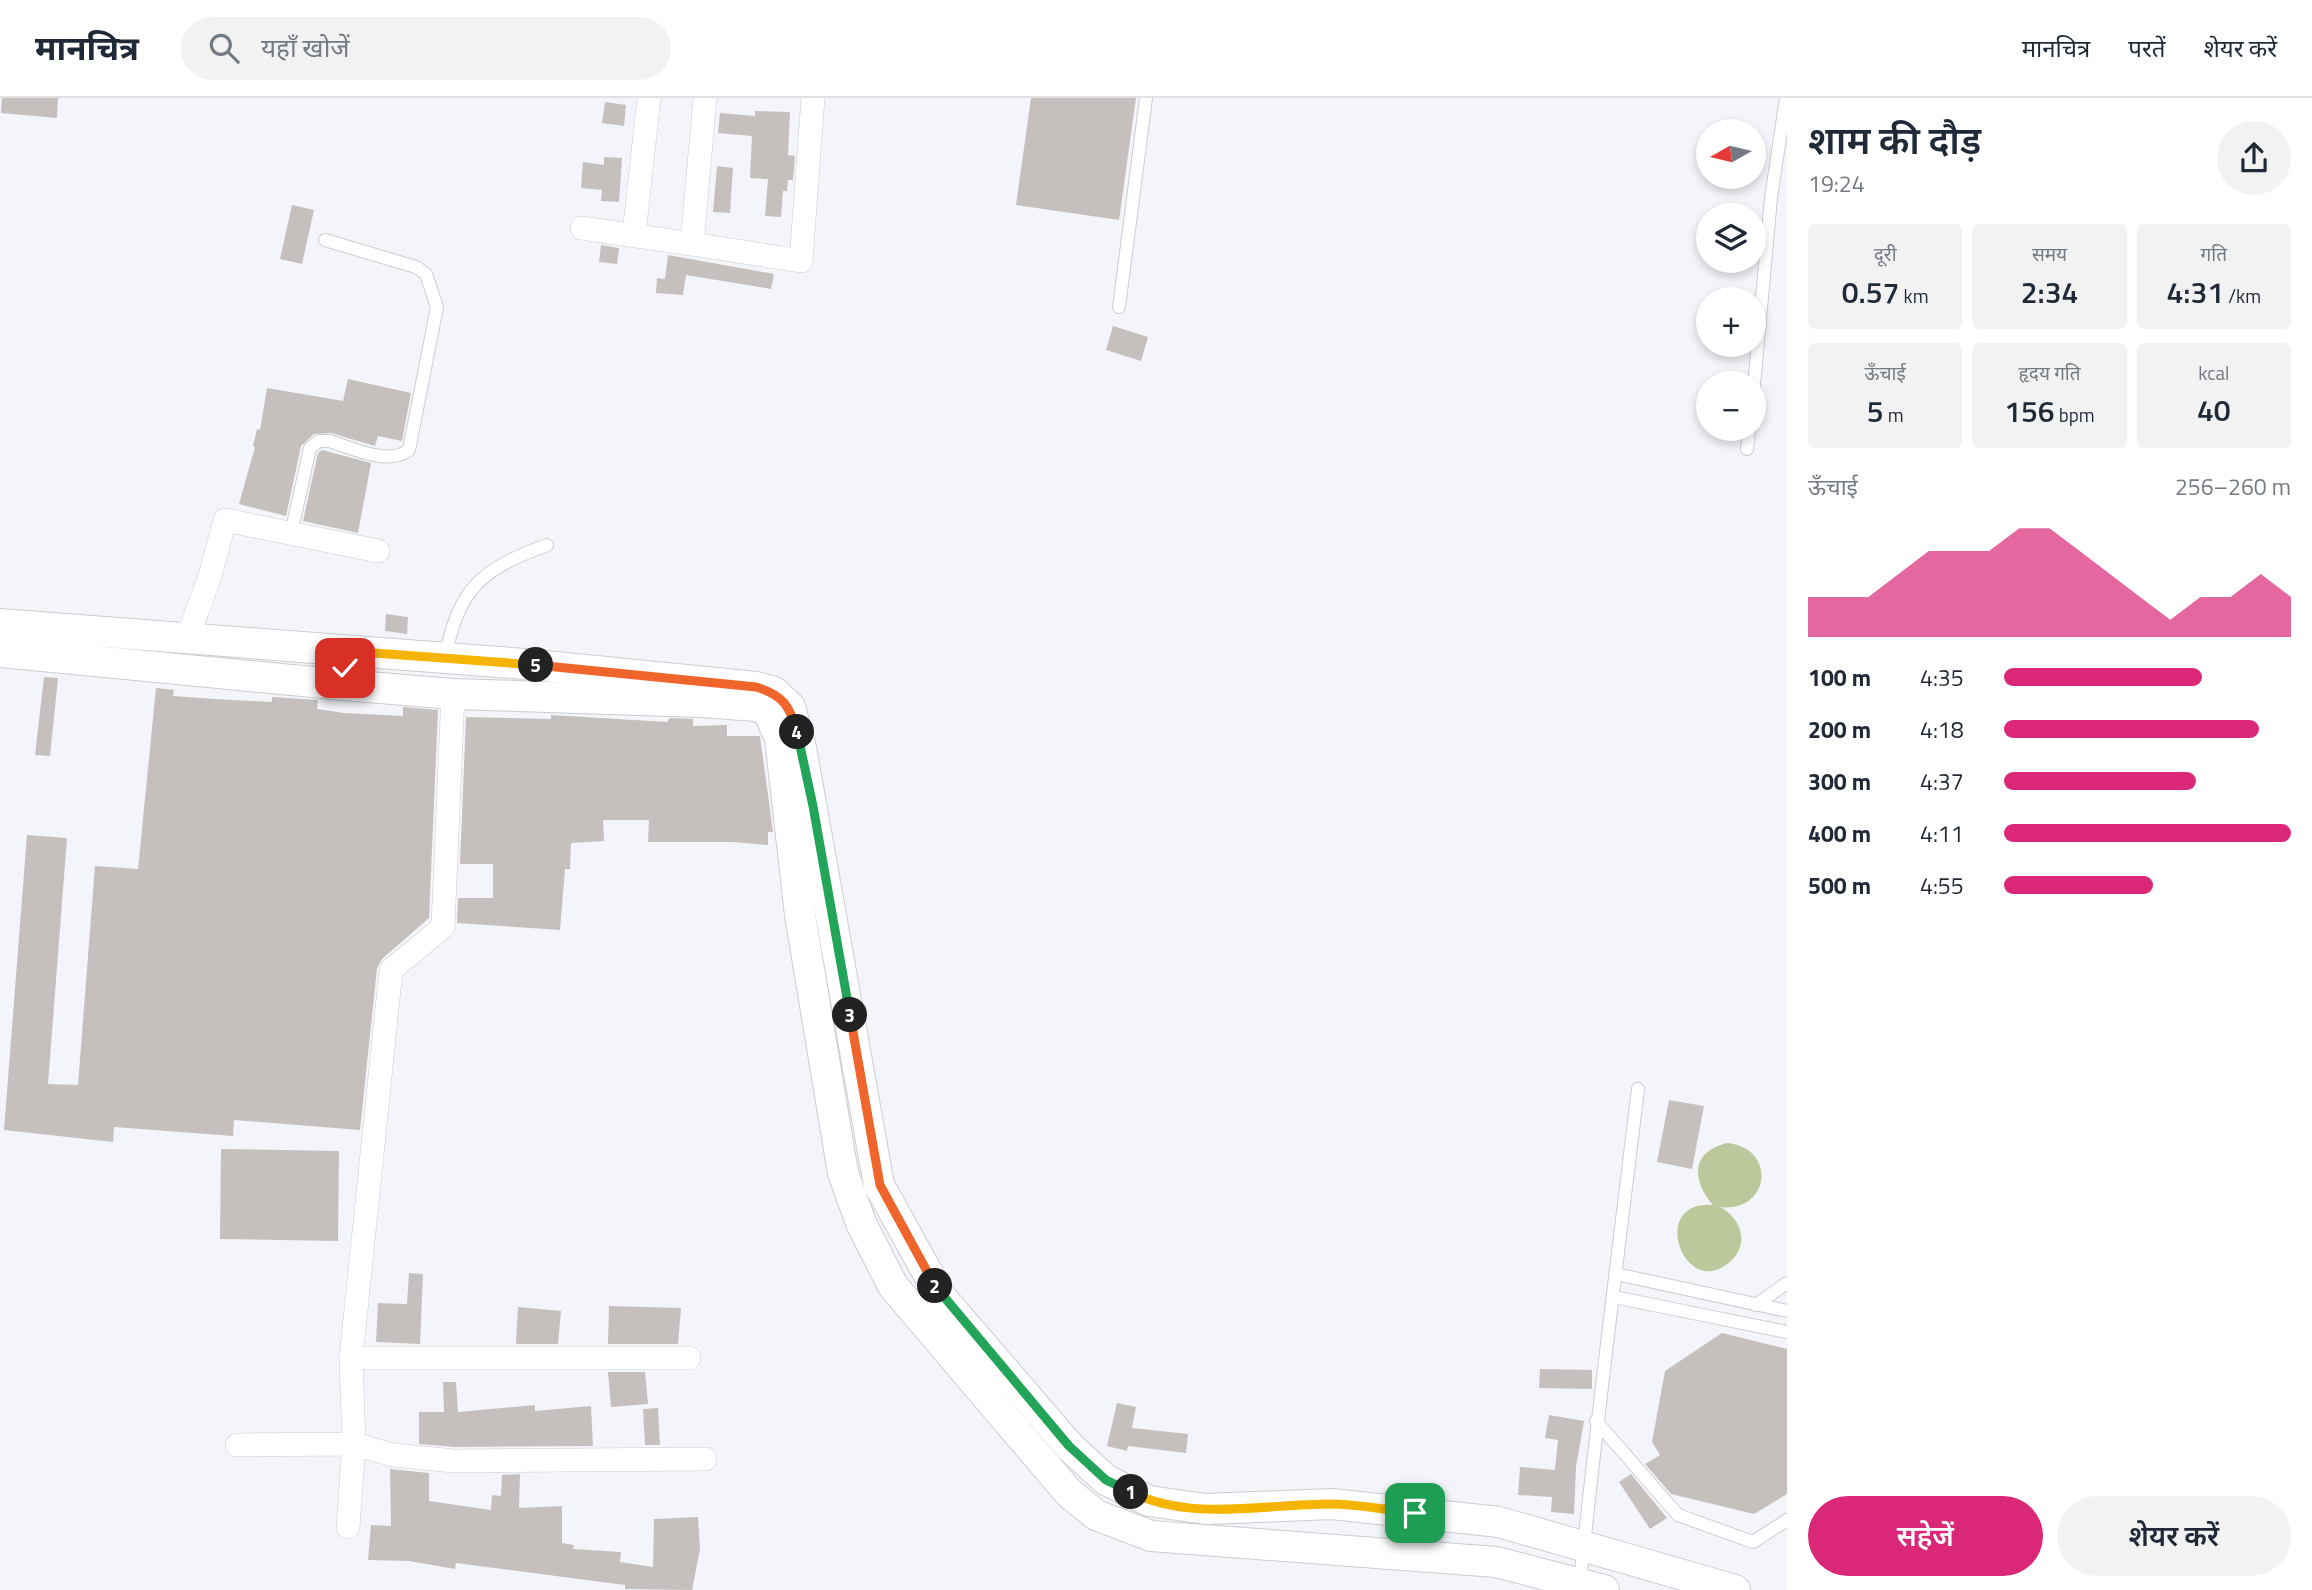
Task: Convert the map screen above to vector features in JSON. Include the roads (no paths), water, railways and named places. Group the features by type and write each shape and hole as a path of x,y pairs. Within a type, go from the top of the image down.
{"street":[{"path":"634,234 649,98"},
{"path":"692,244 705,98"},
{"path":"582,228 802,261 813,98"},
{"path":"187,639 210,576 225,520 378,551"},
{"path":"0,624 445,658 756,687 774,692 790,707 813,806 880,1185 941,1297 1069,1446 1106,1480 1149,1501 1206,1509 1332,1504 1499,1522 1735,1590"},
{"path":"344,685 347,651"},
{"path":"0,652 453,694 702,702 756,706 768,711 780,738 800,915 844,1173 861,1223 892,1286 1069,1493 1096,1515 1151,1536 1496,1562 1592,1587"},
{"path":"348,1527 354,1444 351,1358 391,970 443,927 453,694"},
{"path":"351,1358 689,1358"},
{"path":"237,1446 354,1444 393,1455 454,1461 705,1459"}],"lane":[{"path":"1119,306 1146,98"},
{"path":"1755,371 1771,198 1786,98"},
{"path":"291,534 310,448 319,441 387,457 400,457 409,450 437,307 426,274 416,267 324,240"},
{"path":"1747,449 1748,441"},
{"path":"445,658 459,610 472,587 489,570 505,560 547,545"},
{"path":"1592,1587 1584,1546 1596,1421 1614,1297 1637,1089"},
{"path":"1616,1274 1787,1311"},
{"path":"1756,1305 1787,1283"},
{"path":"1614,1297 1787,1332"},
{"path":"1596,1421 1678,1515 1753,1542 1787,1520"}]}
